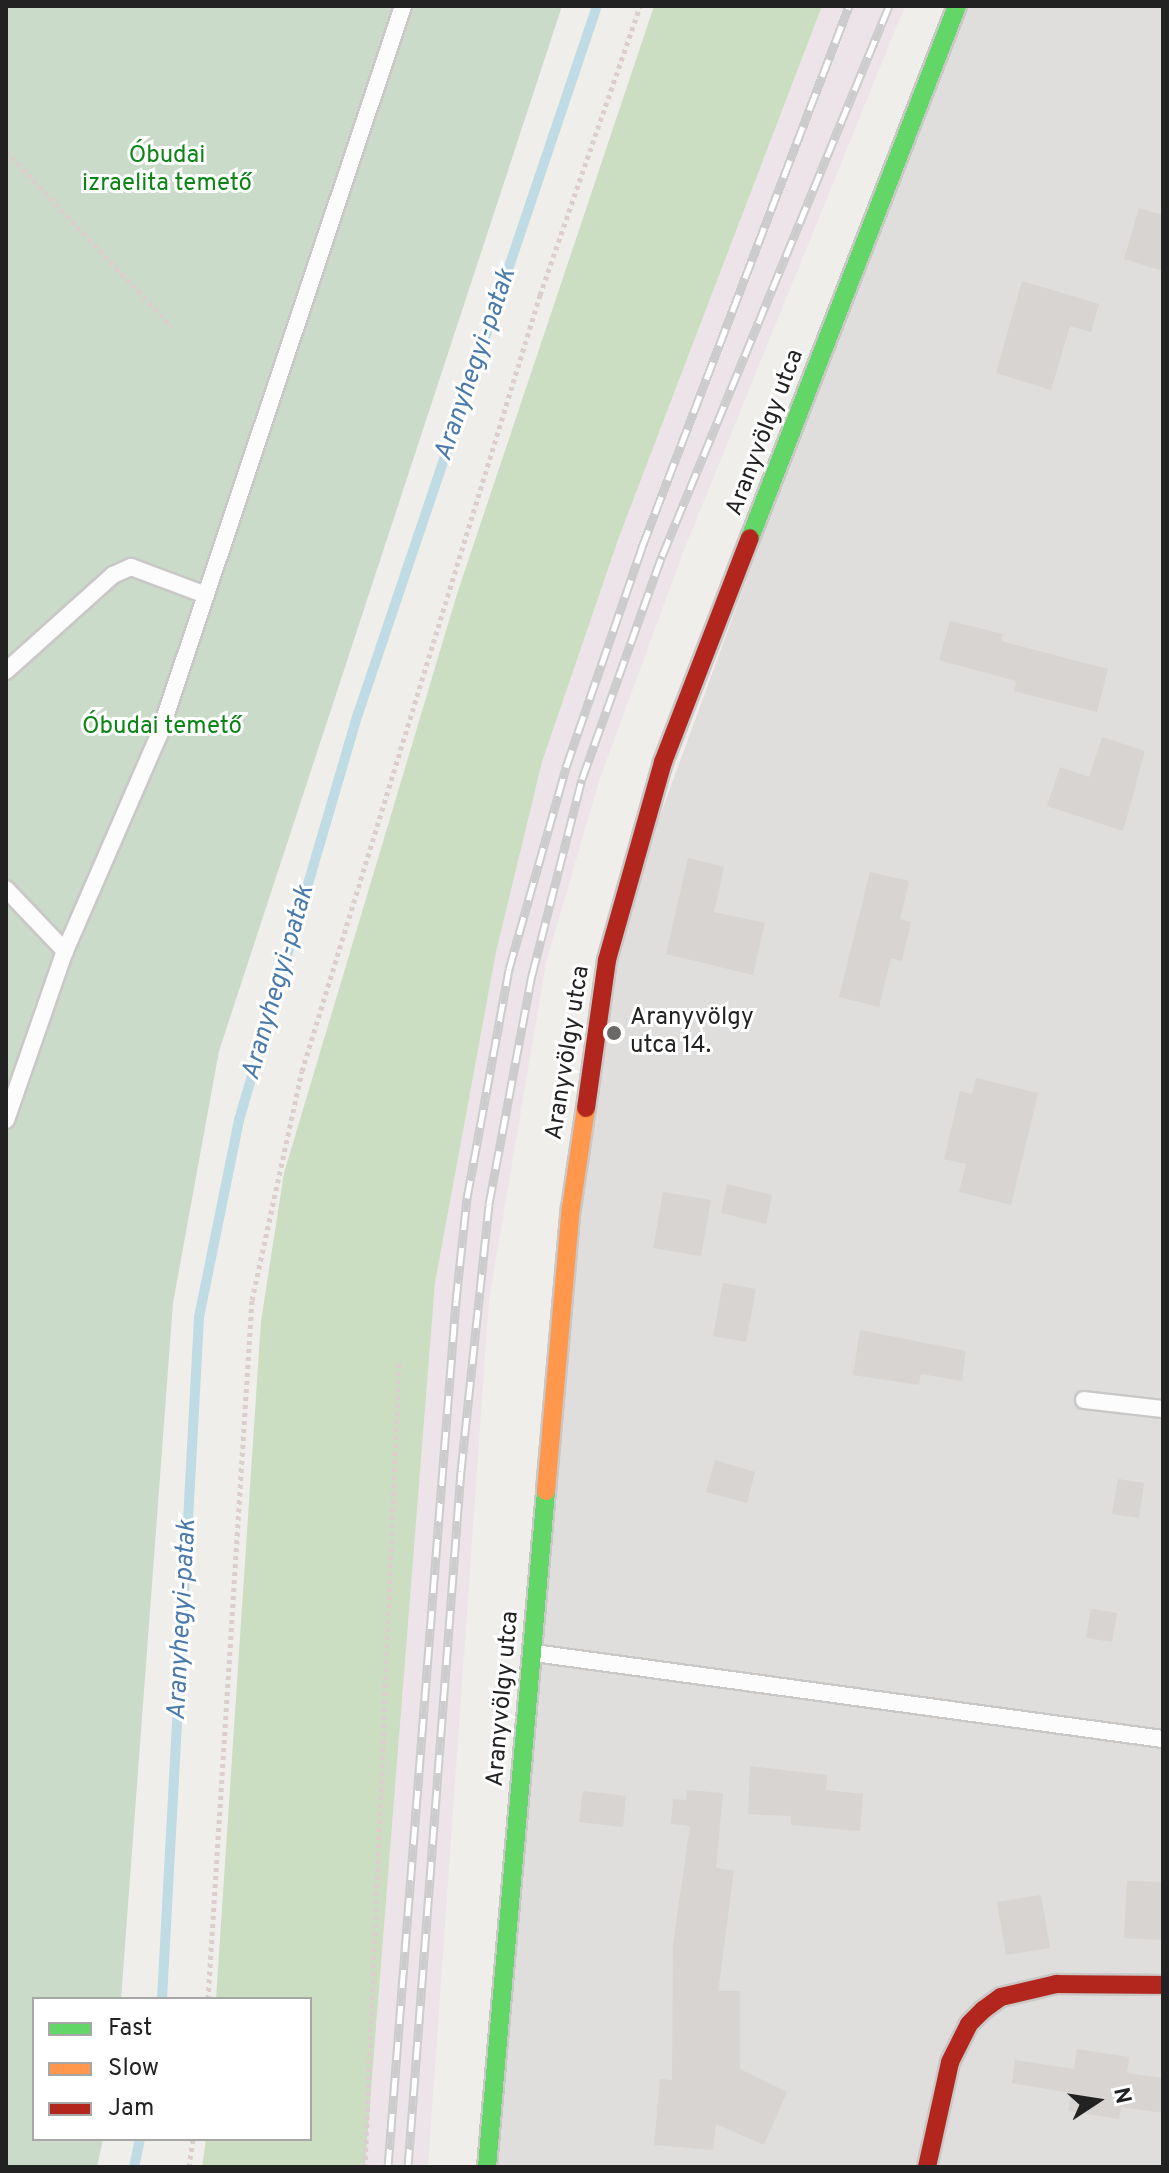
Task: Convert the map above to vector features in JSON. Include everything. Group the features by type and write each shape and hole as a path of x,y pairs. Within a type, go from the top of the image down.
{"street":[{"name":"Aranyvölgy utca","path":"487,2167 579,1133 605,974 630,867 663,762 957,6"},
{"path":"927,2167 950,2062 969,2024 983,2010 1001,1997 1056,1984 1163,1985"}],"lane":[{"path":"6,1120 65,951 159,735 403,6"},
{"path":"6,671 113,575 131,567 206,595"},
{"path":"6,889 65,951"},
{"path":"1084,1400 1163,1409"},
{"path":"532,1652 1163,1739"}],"path":[{"path":"208,1997 252,1300 275,1193 302,1071 540,295 640,6"},
{"path":"6,151 172,327"},
{"path":"365,2167 399,1363"},
{"path":"189,2167 193,2141"}],"shaded area":[{"path":"822,6 905,6 684,550 599,781 546,963 489,1300 428,2167 365,2167 435,1283 496,951 542,762 619,537"},
{"path":"957,6 1163,6 1163,2167 487,2167 607,960"}],"green space":[{"name":"Óbudai temető","path":"6,6 562,6 219,1051 173,1303 121,1997 32,1997 32,2141 103,2141 97,2167 6,2167"},
{"path":"654,6 822,6 619,537 542,762 496,952 435,1283 365,2167 202,2167 206,2141 312,2141 312,1997 216,1997 261,1321 284,1173 457,594"}],"building":[{"path":"1139,208 1163,215 1163,271 1124,259"},
{"path":"1022,281 1099,304 1091,332 1070,326 1051,390 996,373"},
{"path":"950,621 1003,634 1001,641 1108,669 1097,712 1014,691 1016,681 939,660"},
{"path":"1102,737 1145,751 1123,831 1047,806 1060,767 1089,777"},
{"path":"688,858 724,867 714,912 765,923 753,975 666,954"},
{"path":"870,872 909,881 900,919 911,922 902,961 891,958 879,1007 839,997"},
{"path":"976,1078 1038,1093 1011,1205 959,1192 966,1164 944,1159 960,1091 972,1094"},
{"path":"727,1184 772,1195 766,1224 721,1213"},
{"path":"663,1192 711,1200 701,1256 653,1248"},
{"path":"723,1283 756,1289 746,1342 713,1336"},
{"path":"860,1330 966,1351 962,1381 921,1374 919,1385 853,1375"},
{"path":"715,1460 755,1472 747,1503 706,1492"},
{"path":"1118,1479 1144,1483 1139,1518 1112,1514"},
{"path":"1091,1609 1117,1613 1112,1642 1086,1638"},
{"path":"750,1766 827,1775 826,1790 863,1794 860,1831 791,1825 791,1816 748,1814"},
{"path":"687,1790 723,1793 716,1868 734,1871 718,1991 740,1991 740,2069 787,2092 764,2145 716,2124 713,2150 654,2145 660,2079 672,2080 673,1944 690,1826 671,1824 673,1799 686,1800"},
{"path":"583,1791 626,1796 623,1827 579,1822"},
{"path":"1127,1881 1163,1882 1162,1940 1124,1938"},
{"path":"1041,1895 1050,1948 1006,1955 997,1902"},
{"path":"1077,2049 1129,2057 1127,2073 1163,2078 1163,2113 1121,2107 1119,2119 1068,2111 1071,2093 1012,2083 1015,2060 1074,2069"}],"waterway":[{"name":"Aranyhegyi-patak","path":"162,1997 199,1317 239,1120 358,714 597,6"},
{"name":"Aranyhegyi-patak","path":"134,2167 140,2141"}],"railway":[{"path":"388,2167 456,1301 467,1198 509,969 566,767 642,547 849,6"},
{"path":"408,2167 461,1471 489,1204 532,975 582,779 662,556 889,6"}],"traffic: fast":[{"path":"750,538 957,6"},
{"path":"487,2167 546,1491"}],"traffic: slow":[{"path":"546,1491 571,1208 586,1108"}],"traffic: jam":[{"path":"586,1108 607,960 663,762 750,538"},
{"path":"927,2167 950,2062 969,2024 983,2010 1001,1997 1056,1984 1163,1985"}],"place":[{"name":"Aranyvölgy utca 14.","path":"614,1033"}],"park label":[{"name":"Óbudai izraelita temető","path":"167,171"}]}
